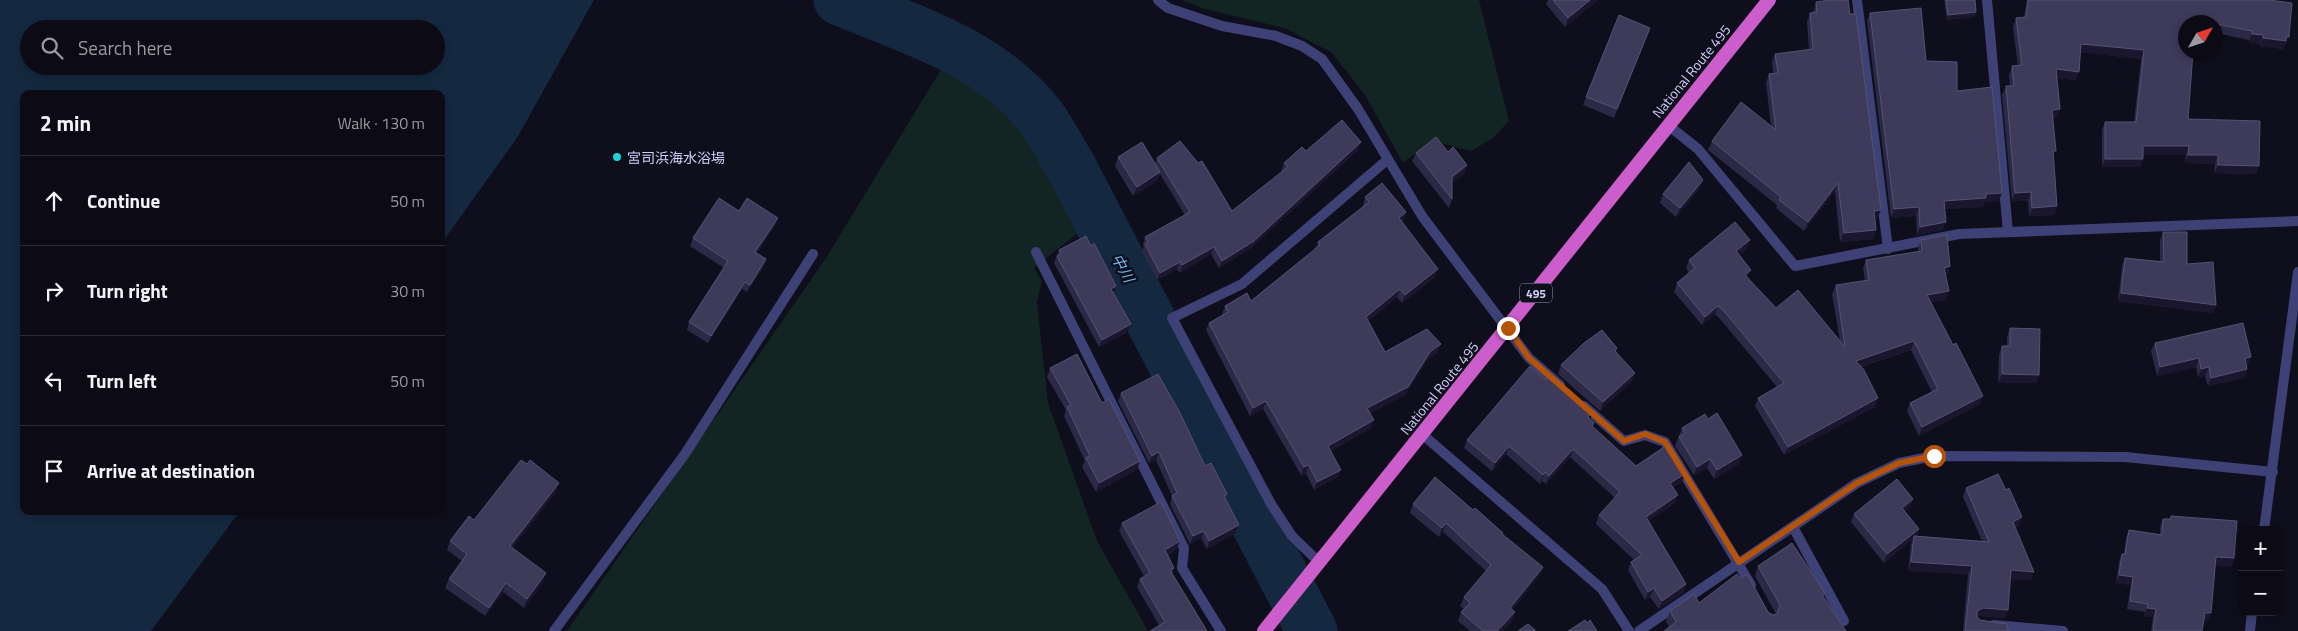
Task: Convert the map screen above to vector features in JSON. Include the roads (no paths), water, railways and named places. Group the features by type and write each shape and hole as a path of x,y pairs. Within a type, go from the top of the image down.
{"highway":[{"name":"National Route 495","path":"1264,631 1769,0"}],"street":[{"path":"1158,0 1168,8 1222,26 1276,36 1302,46 1322,59 1358,109 1422,216 1529,358 1624,441 1645,434 1665,442 1757,594"},
{"path":"1857,0 1888,249"},
{"path":"1987,0 2008,232"},
{"path":"1668,125 1698,149 1795,266 1959,234 2298,221"},
{"path":"1319,562 1292,536 1271,504 1172,318 1242,284 1388,160"},
{"path":"1036,252 1184,548 1182,568 1221,631"},
{"path":"554,631 685,454 813,254"},
{"path":"2265,526 2298,272"},
{"path":"1422,434 1602,589 1629,631"},
{"path":"1639,631 1857,483 1899,463 1934,456 2125,457 2273,472"},
{"path":"1792,527 1844,621"},
{"path":"2250,631 2252,616"},
{"path":"1980,623 2063,631"}],"water":[{"path":"0,0 594,0 517,138 445,238 445,90 20,90 20,515 237,515 151,631 0,631"}],"waterway":[{"name":"中川","path":"839,0 920,33 972,59 997,75 1019,93 1048,127 1071,167 1312,631"}],"place":[{"name":"宮司浜海水浴場","path":"617,157"}]}
